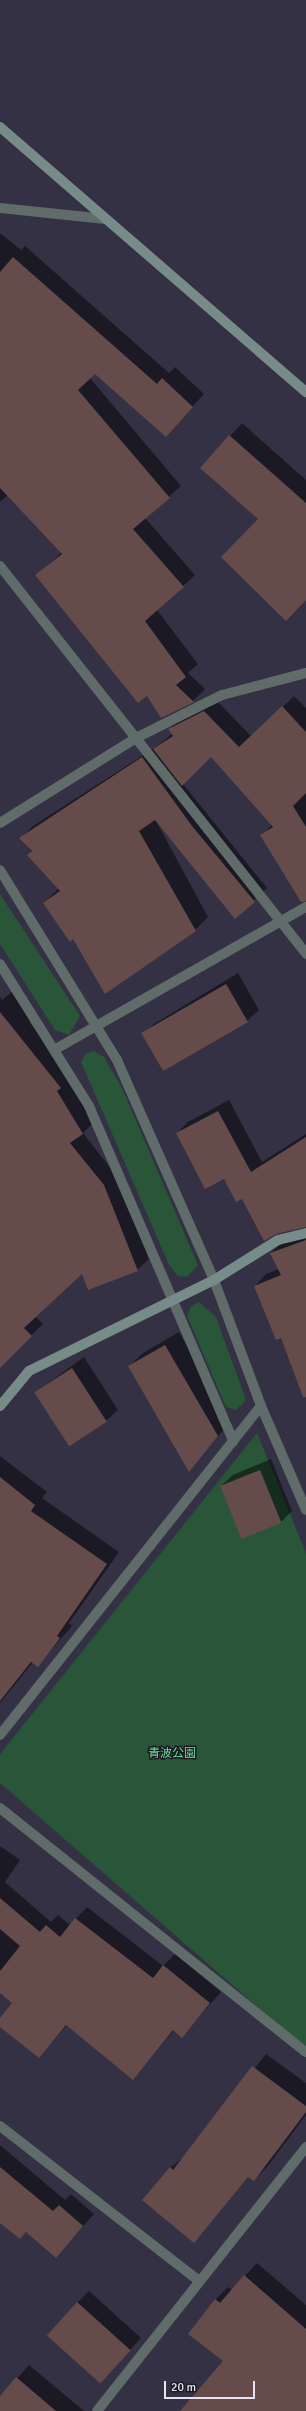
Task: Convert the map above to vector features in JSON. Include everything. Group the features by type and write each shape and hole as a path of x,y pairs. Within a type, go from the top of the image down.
{"street":[{"path":"0,127 306,392"},
{"path":"0,208 105,219"},
{"path":"0,566 279,922 306,954"},
{"path":"0,823 136,738 222,695 306,673"},
{"path":"0,870 95,1027 117,1060 214,1280 261,1406 306,1510"},
{"path":"54,1050 306,907"},
{"path":"0,964 90,1106 170,1302 233,1441"},
{"path":"0,1406 29,1371 214,1280 278,1240 306,1233"},
{"path":"0,1735 261,1406"},
{"path":"0,1808 306,2052"},
{"path":"0,2126 199,2281"},
{"path":"97,2411 306,2147"}],"green space":[{"path":"0,894 80,1016 69,1035 55,1030 0,944"},
{"path":"94,1051 104,1057 122,1088 198,1265 187,1277 178,1276 169,1265 81,1062 86,1053"},
{"path":"199,1302 216,1317 246,1400 236,1410 226,1407 187,1316 191,1306"},
{"name":"青波公園","path":"257,1433 306,1553 306,2049 0,1783 0,1754"}],"building":[{"path":"13,257 157,384 162,378 193,407 166,437 95,374 78,390 170,498 133,529 184,587 145,621 186,677 176,685 194,702 161,718 147,696 138,703 35,575 62,554 0,488 0,272"},
{"path":"229,435 306,503 306,600 286,621 221,557 258,519 200,468"},
{"path":"282,706 306,732 306,793 293,806 306,827 306,901 301,902 260,835 273,827 211,757 182,786 153,749 173,736 168,729 204,711 239,747"},
{"path":"142,757 192,826 255,902 235,919 155,820 139,831 196,931 105,994 73,939 70,942 43,903 60,891 27,855 32,851 19,838"},
{"path":"226,984 248,1022 163,1071 141,1033"},
{"path":"0,1012 61,1088 57,1091 83,1134 70,1143 104,1185 138,1271 88,1290 82,1274 24,1328 32,1336 0,1368"},
{"path":"218,1111 251,1172 306,1137 306,1227 276,1234 264,1241 242,1199 236,1202 224,1179 205,1189 176,1133"},
{"path":"306,1240 306,1397 303,1397 281,1338 276,1340 254,1286 281,1275 270,1253"},
{"path":"165,1345 218,1436 189,1472 128,1366"},
{"path":"72,1368 107,1422 69,1446 34,1393"},
{"path":"260,1470 281,1523 241,1539 220,1486"},
{"path":"0,1477 35,1505 31,1511 107,1564 57,1636 60,1638 38,1667 31,1662 0,1701"},
{"path":"0,1898 40,1932 46,1925 60,1937 75,1918 153,1978 163,1965 210,2003 182,2038 173,2030 133,2080 66,2025 39,2058 0,2027 0,2018 12,2003 0,1993 0,1971 20,1946 0,1929"},
{"path":"252,2066 306,2106 306,2112 254,2181 248,2177 194,2243 142,2200 170,2167 173,2170"},
{"path":"0,2167 53,2211 59,2205 83,2226 56,2258 26,2232 20,2239 0,2223"},
{"path":"244,2275 306,2329 306,2411 180,2411 223,2361 188,2334 215,2299 220,2303"},
{"path":"77,2302 131,2350 100,2384 47,2335"},
{"path":"16,2377 56,2411 0,2411 0,2396"}]}
